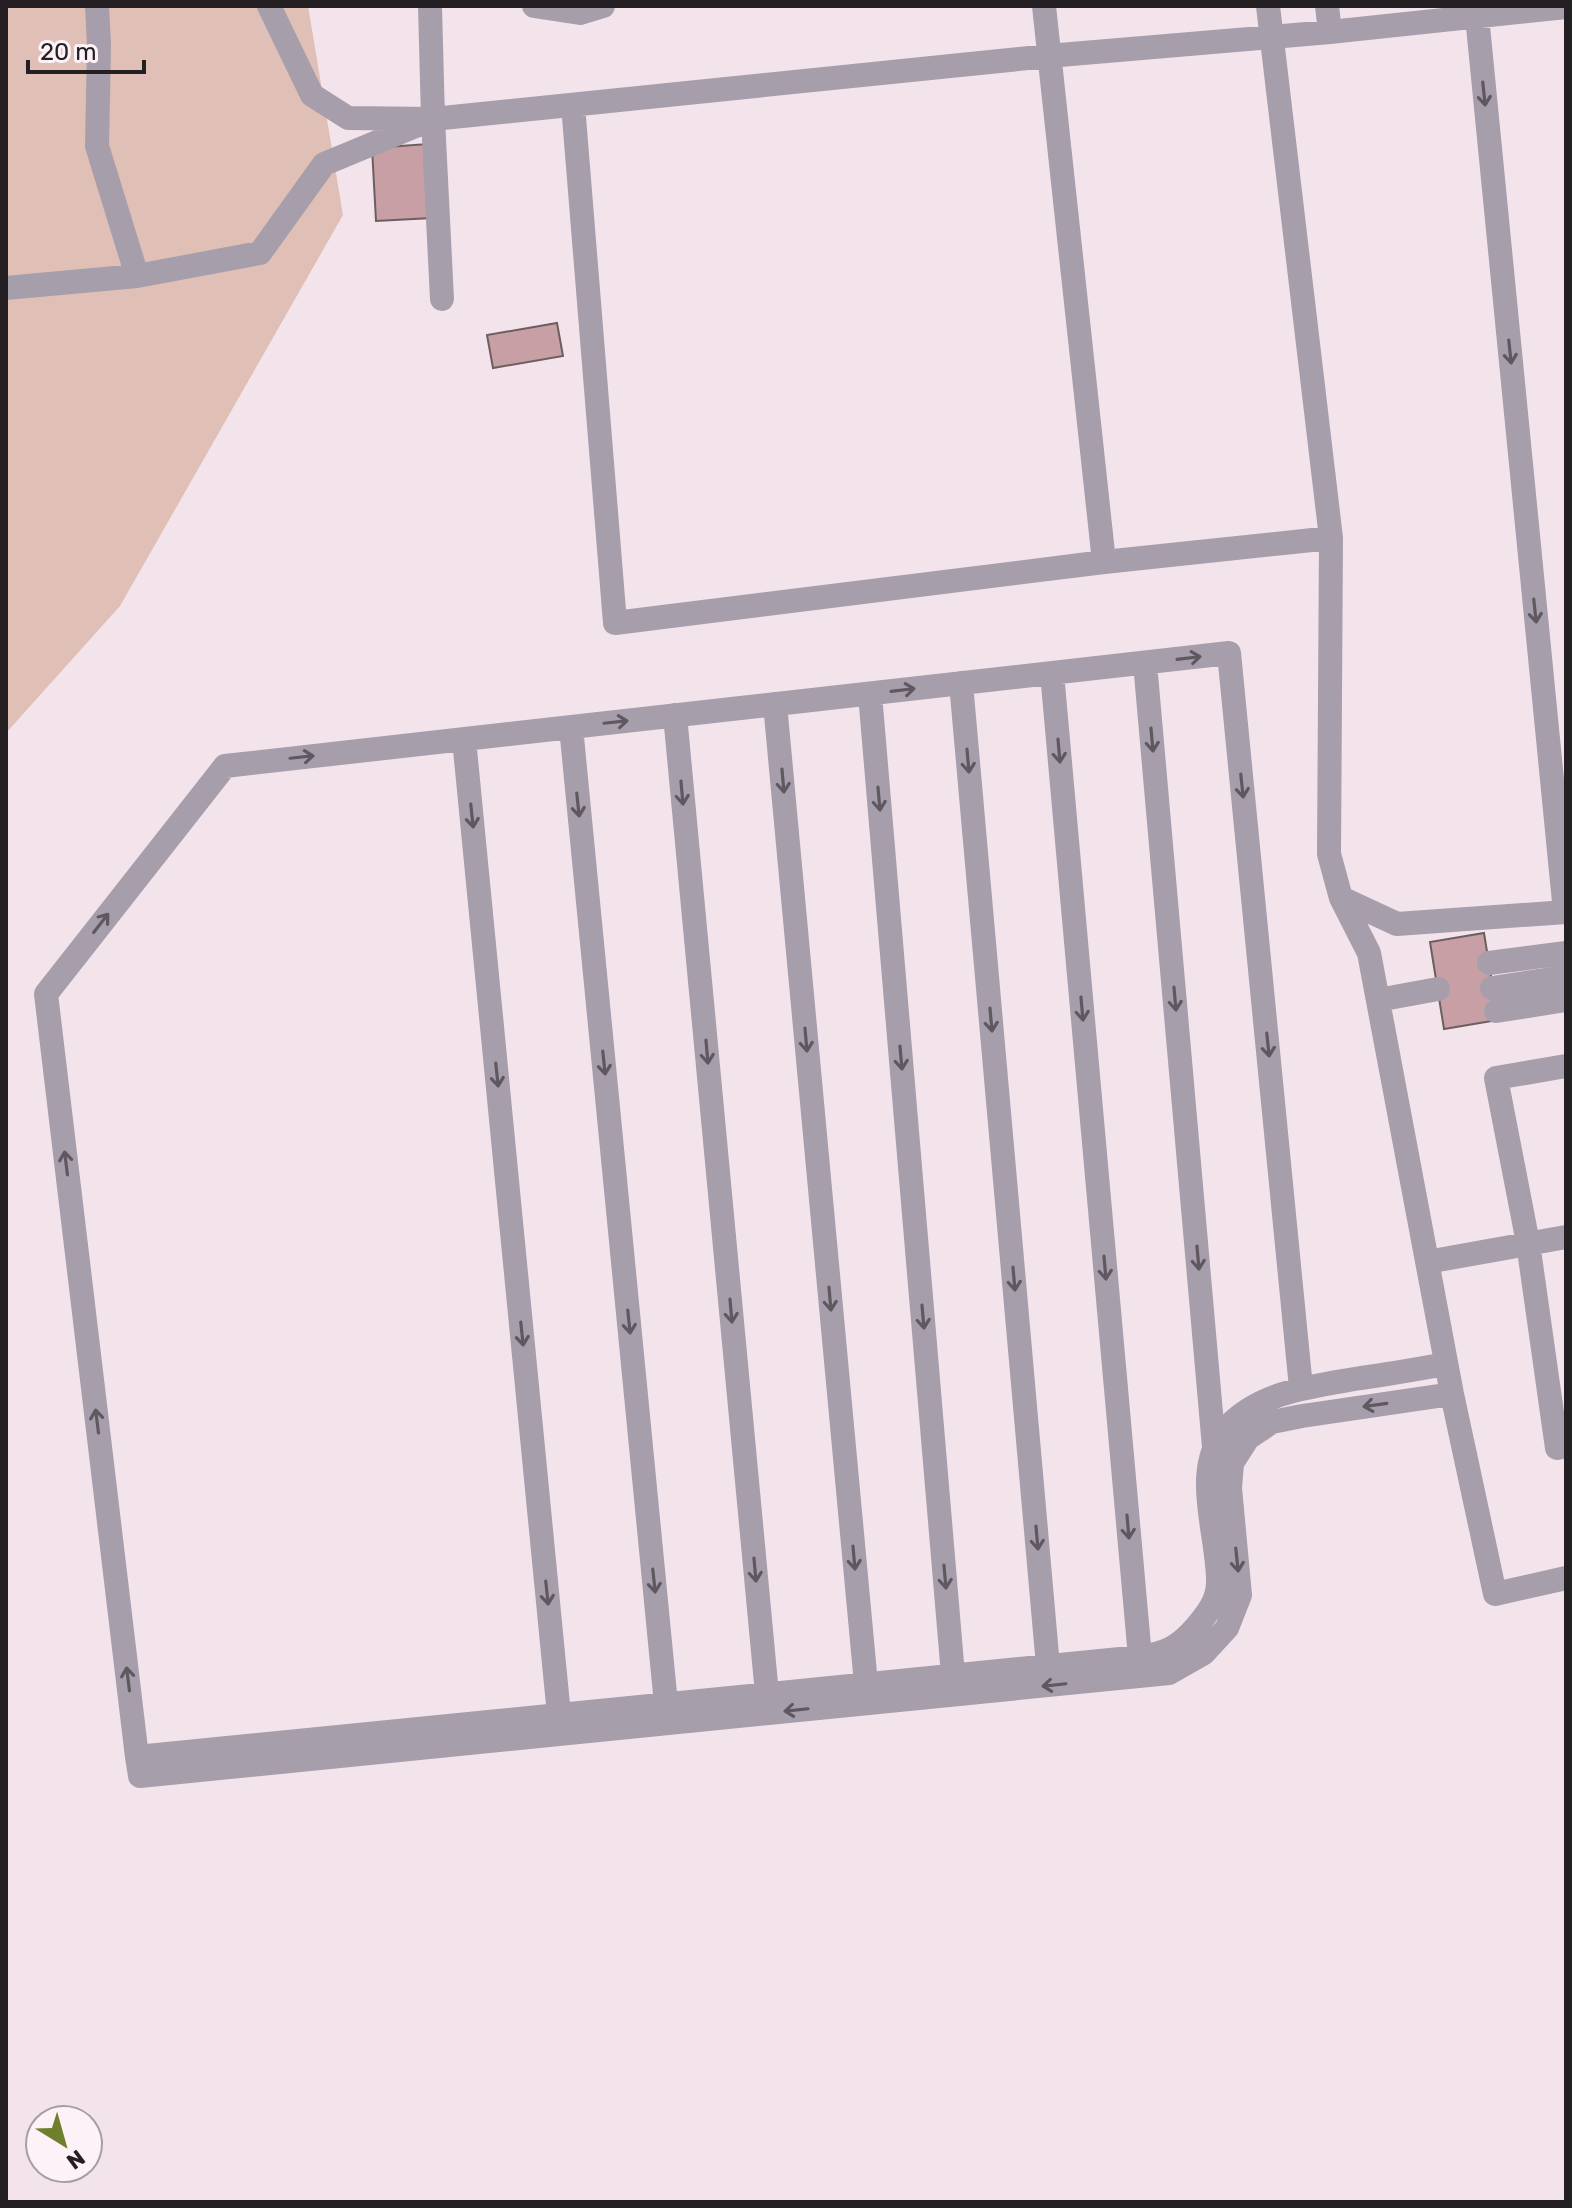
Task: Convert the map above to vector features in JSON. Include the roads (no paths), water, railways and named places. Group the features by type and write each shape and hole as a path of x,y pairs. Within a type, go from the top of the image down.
{"lane":[{"path":"97,6 97,146 137,276"},
{"path":"269,6 312,95 348,118 433,119 1566,7"},
{"path":"430,6 442,299"},
{"path":"534,6 580,13 603,6"},
{"path":"1044,6 1104,562"},
{"path":"1268,6 1331,538 1329,854 1341,898 1369,953 1446,1364 1495,1594 1566,1578"},
{"path":"1327,6 1330,32"},
{"path":"1341,898 1397,924 1565,912 1477,16"},
{"path":"573,105 615,623 1104,562 1331,538"},
{"path":"6,288 137,276 260,253 324,164 433,119"},
{"path":"1301,1388 1229,653 225,766 46,994 140,1776 1169,1673 1204,1653 1227,1628 1240,1595 1230,1488 1232,1463 1248,1438 1272,1422 1452,1394"},
{"path":"137,1757 1140,1657 1169,1651 1187,1637 1210,1612 1219,1586 1208,1473 1214,1447 1145,663"},
{"path":"1052,673 1140,1657"},
{"path":"961,683 1048,1666"},
{"path":"870,694 953,1675"},
{"path":"775,704 866,1684"},
{"path":"675,715 767,1694"},
{"path":"571,727 666,1704"},
{"path":"464,739 559,1715"},
{"path":"1369,953 1397,924"},
{"path":"1489,963 1566,953"},
{"path":"1566,977 1494,1000 1566,1000"},
{"path":"1378,1000 1438,989"},
{"path":"1566,1066 1496,1078 1528,1243 1557,1448 1566,1446"},
{"path":"1427,1262 1566,1237"},
{"path":"1214,1447 1227,1428 1246,1412 1273,1397 1301,1388 1446,1364"}]}
